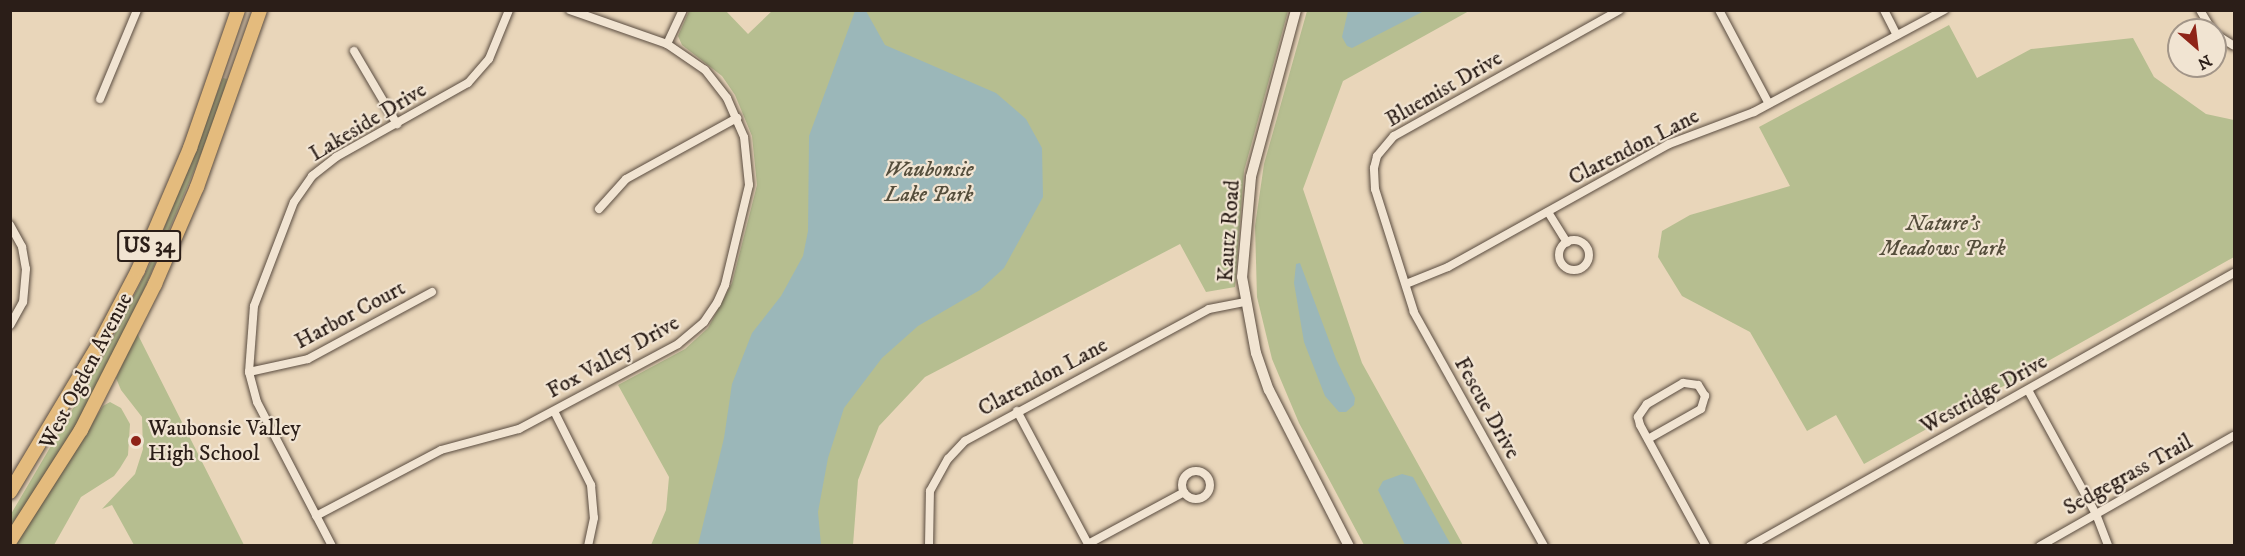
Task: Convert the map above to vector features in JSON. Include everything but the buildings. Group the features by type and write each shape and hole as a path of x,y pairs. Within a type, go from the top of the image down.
{"main road":[{"name":"West Ogden Avenue","path":"10,492 68,399 138,270 190,148 238,10"},
{"name":"West Ogden Avenue","path":"10,541 81,430 164,265 217,136 260,10"}],"street":[{"path":"100,99 137,10"},
{"name":"Lakeside Drive","path":"332,546 257,402 249,372 254,306 297,195 328,162 460,89 476,75 494,48 509,10"},
{"name":"Fox Valley Drive","path":"316,516 441,450 510,433 554,411 678,344 713,309 725,285 748,199 748,153 737,118 727,98 705,70 667,44 570,10"},
{"path":"667,44 683,10"},
{"name":"Kautz Road","path":"1296,10 1251,177 1242,244 1245,302 1269,390 1349,546"},
{"name":"Bluemist Drive","path":"1406,284 1373,178 1377,156 1383,146 1406,129 1619,10"},
{"path":"1719,10 1769,104"},
{"path":"1884,10 1897,35"},
{"name":"Clarendon Lane","path":"1406,284 1441,271 1669,144 1769,104 1944,10"},
{"path":"354,51 396,124"},
{"path":"600,209 626,179 737,118"},
{"path":"1548,212 1567,242"},
{"path":"10,225 22,247 26,269 23,302 10,325"},
{"name":"Westridge Drive","path":"1750,546 2235,273"},
{"name":"Fescue Drive","path":"1406,284 1420,323 1544,546"},
{"name":"Harbor Court","path":"249,372 308,359 432,292"},
{"name":"Clarendon Lane","path":"929,546 930,491 942,468 965,441 1209,309 1245,302"},
{"path":"1648,439 1701,409 1706,396 1698,384 1683,383 1641,409 1638,417 1648,439 1706,546"},
{"path":"2028,390 2096,514 2108,546"},
{"path":"554,411 591,485 594,518 588,546"},
{"path":"1017,411 1088,544 1184,492"},
{"name":"Sedgegrass Trail","path":"2040,546 2235,436"}],"green space":[{"name":"Waubonsie Lake Park","path":"773,10 1288,11 1244,171 1235,287 1206,292 1180,244 925,377 879,426 858,480 853,545 651,545 666,510 669,477 618,385 685,349 708,328 732,283 757,185 752,136 735,95 722,76 682,45 678,36 689,11 726,11 748,34"},
{"path":"1307,11 1469,11 1343,81 1303,189 1362,363 1463,545 1364,545 1299,423 1272,359 1257,297 1255,226 1264,164"},
{"name":"Nature's Meadows Park","path":"1949,25 1977,78 2031,49 2133,38 2154,77 2206,114 2234,120 2234,257 1864,464 1836,415 1807,431 1750,332 1682,296 1658,257 1662,231 1690,215 1790,186 1759,127"},
{"path":"223,78 227,79 219,111 143,292 82,415 11,528 11,514 102,359 150,264"},
{"path":"137,333 244,545 134,545 112,505 102,509 135,474 143,449 142,417 121,390 116,378"},
{"path":"110,402 121,408 130,424 128,455 120,468 114,476 81,497 54,545 13,546 103,406"}],"water":[{"path":"1348,10 1424,11 1352,48 1347,46 1342,37"},
{"path":"855,11 866,11 885,45 996,93 1026,119 1042,148 1043,197 1004,268 980,290 918,326 882,358 844,408 828,458 818,512 821,545 698,545 724,438 732,384 752,333 781,296 803,256 808,231 809,136"},
{"path":"1300,263 1336,359 1355,398 1354,405 1346,412 1339,412 1325,396 1304,342 1294,283 1296,264"},
{"path":"1402,474 1413,477 1451,545 1405,545 1378,490 1383,481"}],"place":[{"name":"Waubonsie Valley High School","path":"136,441"}]}
